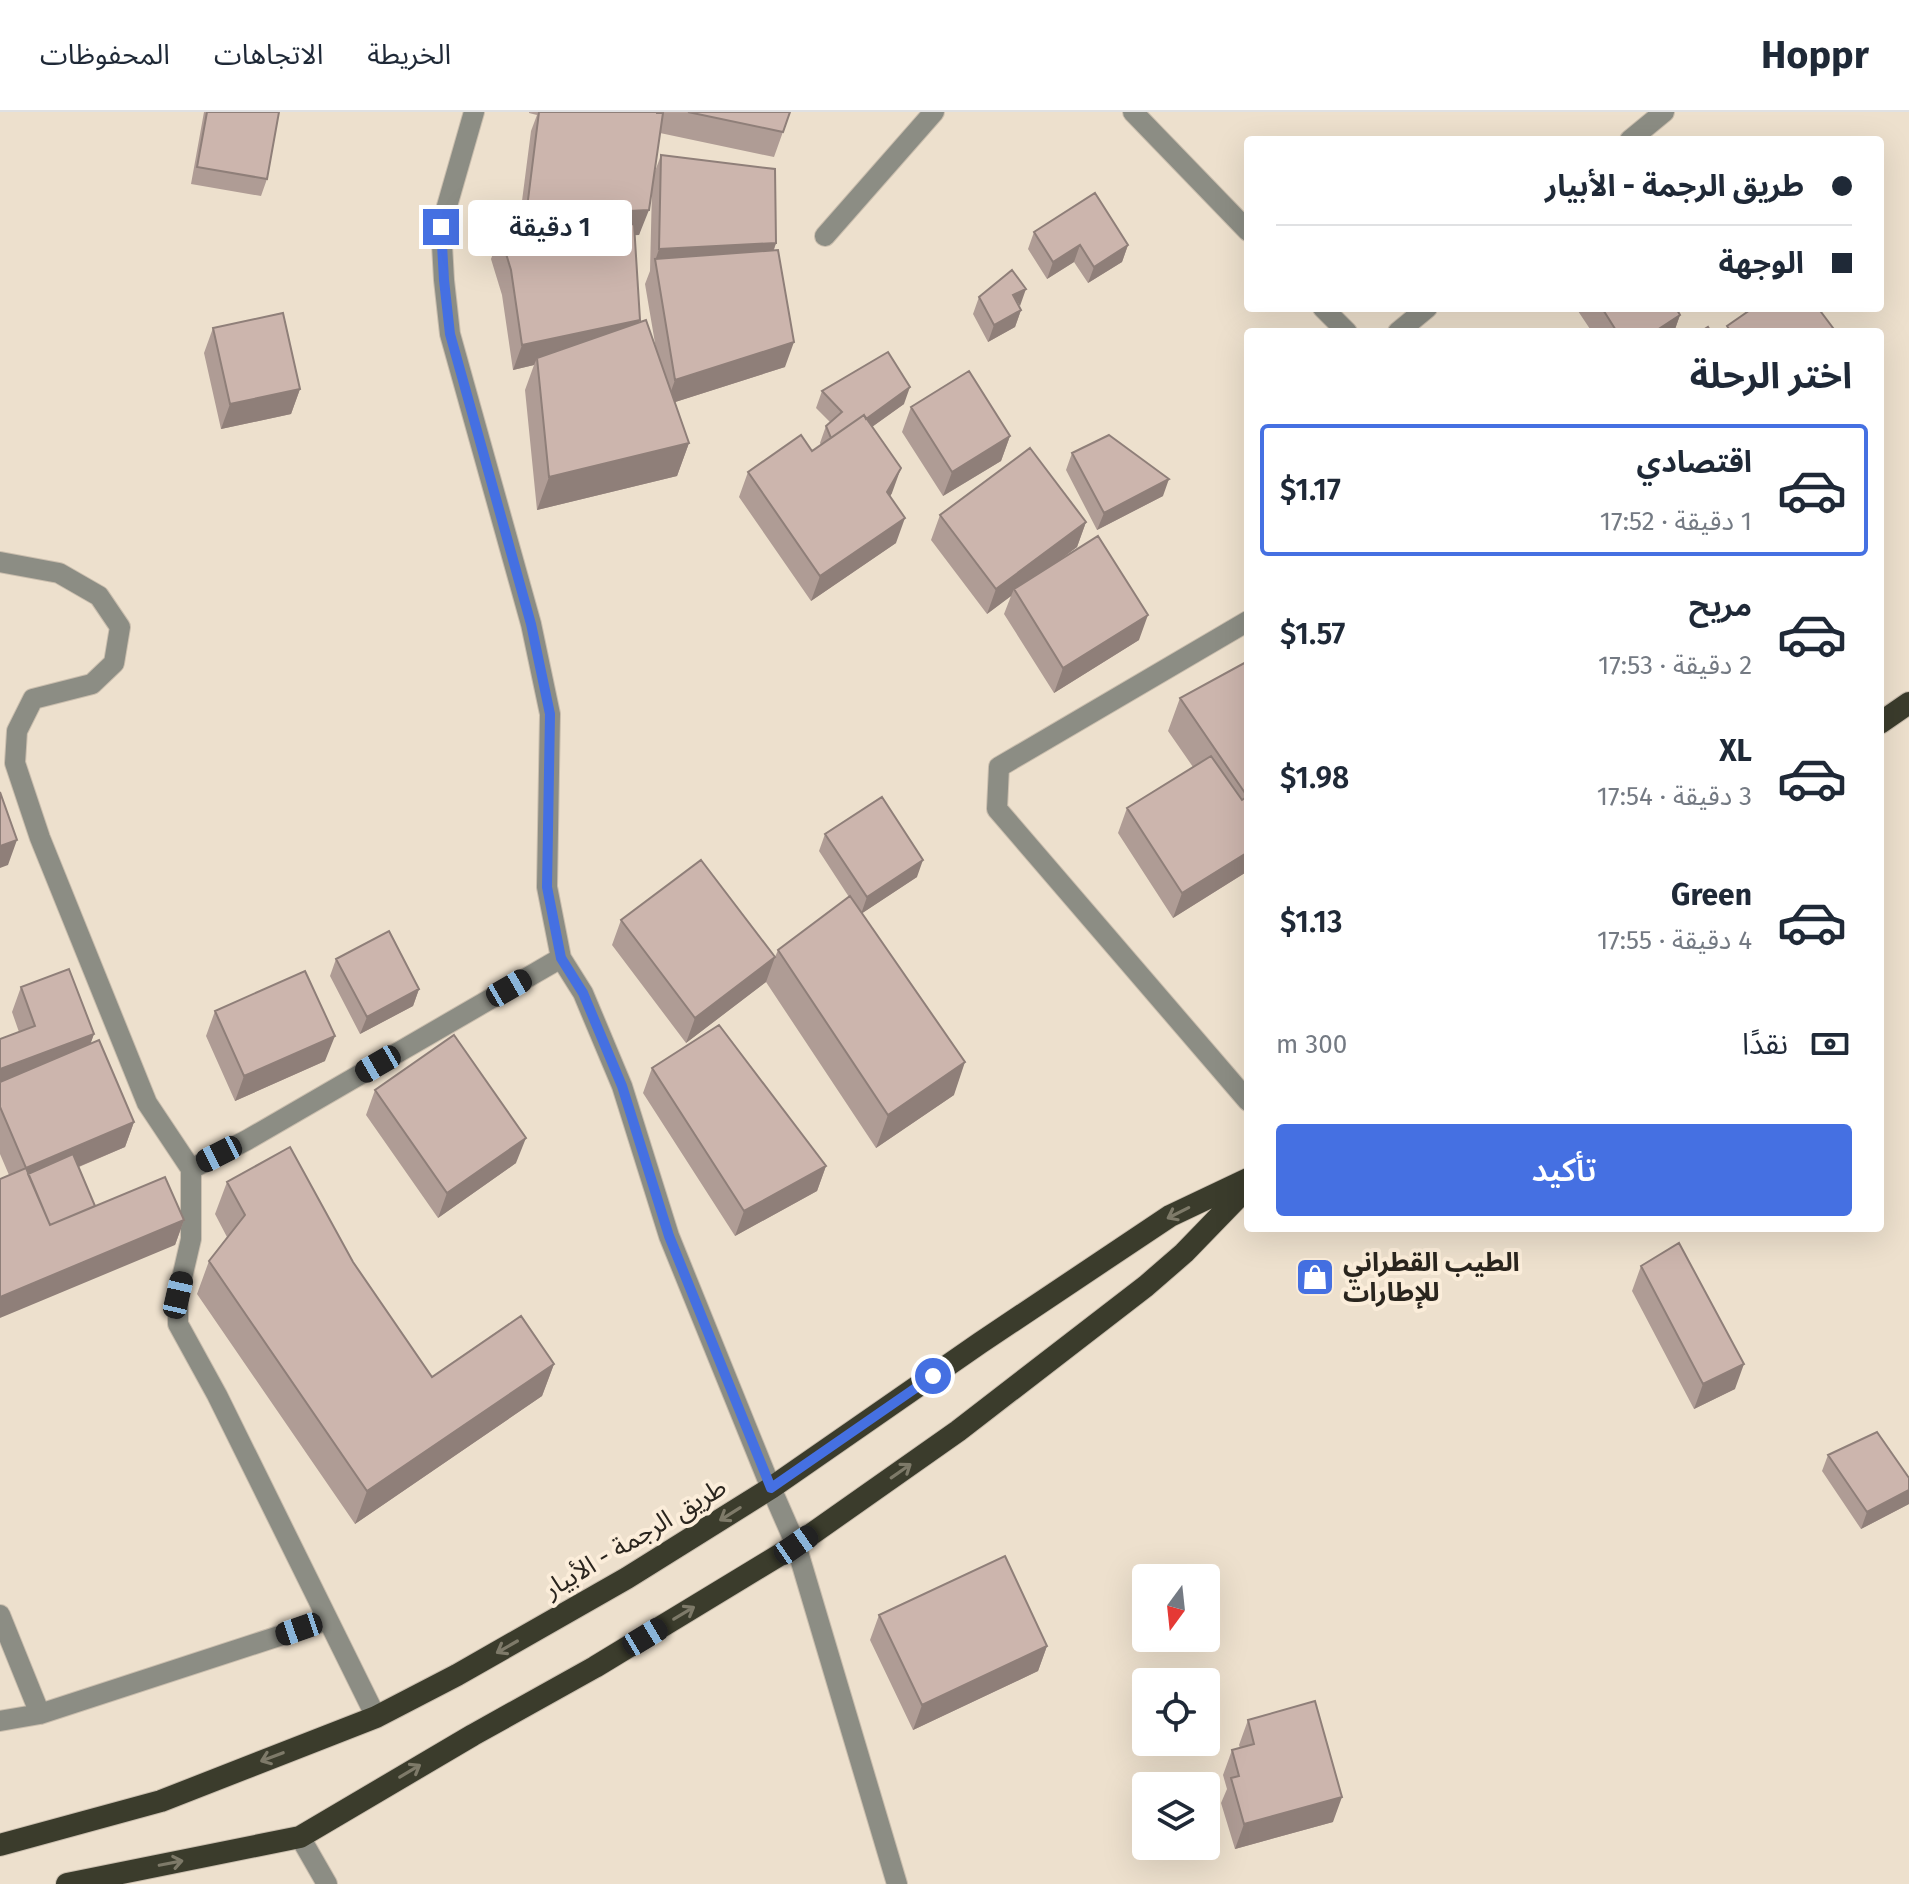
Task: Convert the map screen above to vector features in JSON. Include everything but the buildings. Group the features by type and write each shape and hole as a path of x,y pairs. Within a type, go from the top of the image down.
{"highway":[{"path":"1884,720 1909,703"},
{"name":"طريق الرجمة - الأبيار","path":"0,1845 161,1801 376,1717 457,1675 627,1578 771,1488 1170,1216 1244,1181"},
{"path":"67,1884 300,1837 595,1667 796,1545 958,1431 1146,1286 1184,1253 1244,1191"}],"street":[{"path":"474,112 441,227 444,280 450,334 531,624 550,714 547,887 561,958 583,993 622,1086 669,1236 796,1545 897,1884"},
{"path":"825,236 934,112"},
{"path":"1133,112 1244,227"},
{"path":"1635,136 1664,112"},
{"path":"1327,312 1343,328"},
{"path":"1403,328 1422,312"},
{"path":"0,562 59,573 99,596 120,627 114,663 92,684 33,699 17,731 15,763 40,838 147,1103 191,1169 191,1239 178,1295 178,1324 217,1395 376,1717"},
{"path":"1244,623 999,767 997,809 1244,1096"},
{"path":"191,1169 247,1140 561,958"},
{"path":"0,1615 40,1714"},
{"path":"0,1721 40,1714 328,1620"},
{"path":"300,1837 327,1884"}],"place":[{"name":"الطيب القطراني للإطارات","path":"1315,1277"}],"route":[{"path":"441,227 450,334 531,624 550,714 547,887 561,958 583,993 622,1086 669,1236 771,1488 933,1376"}]}
